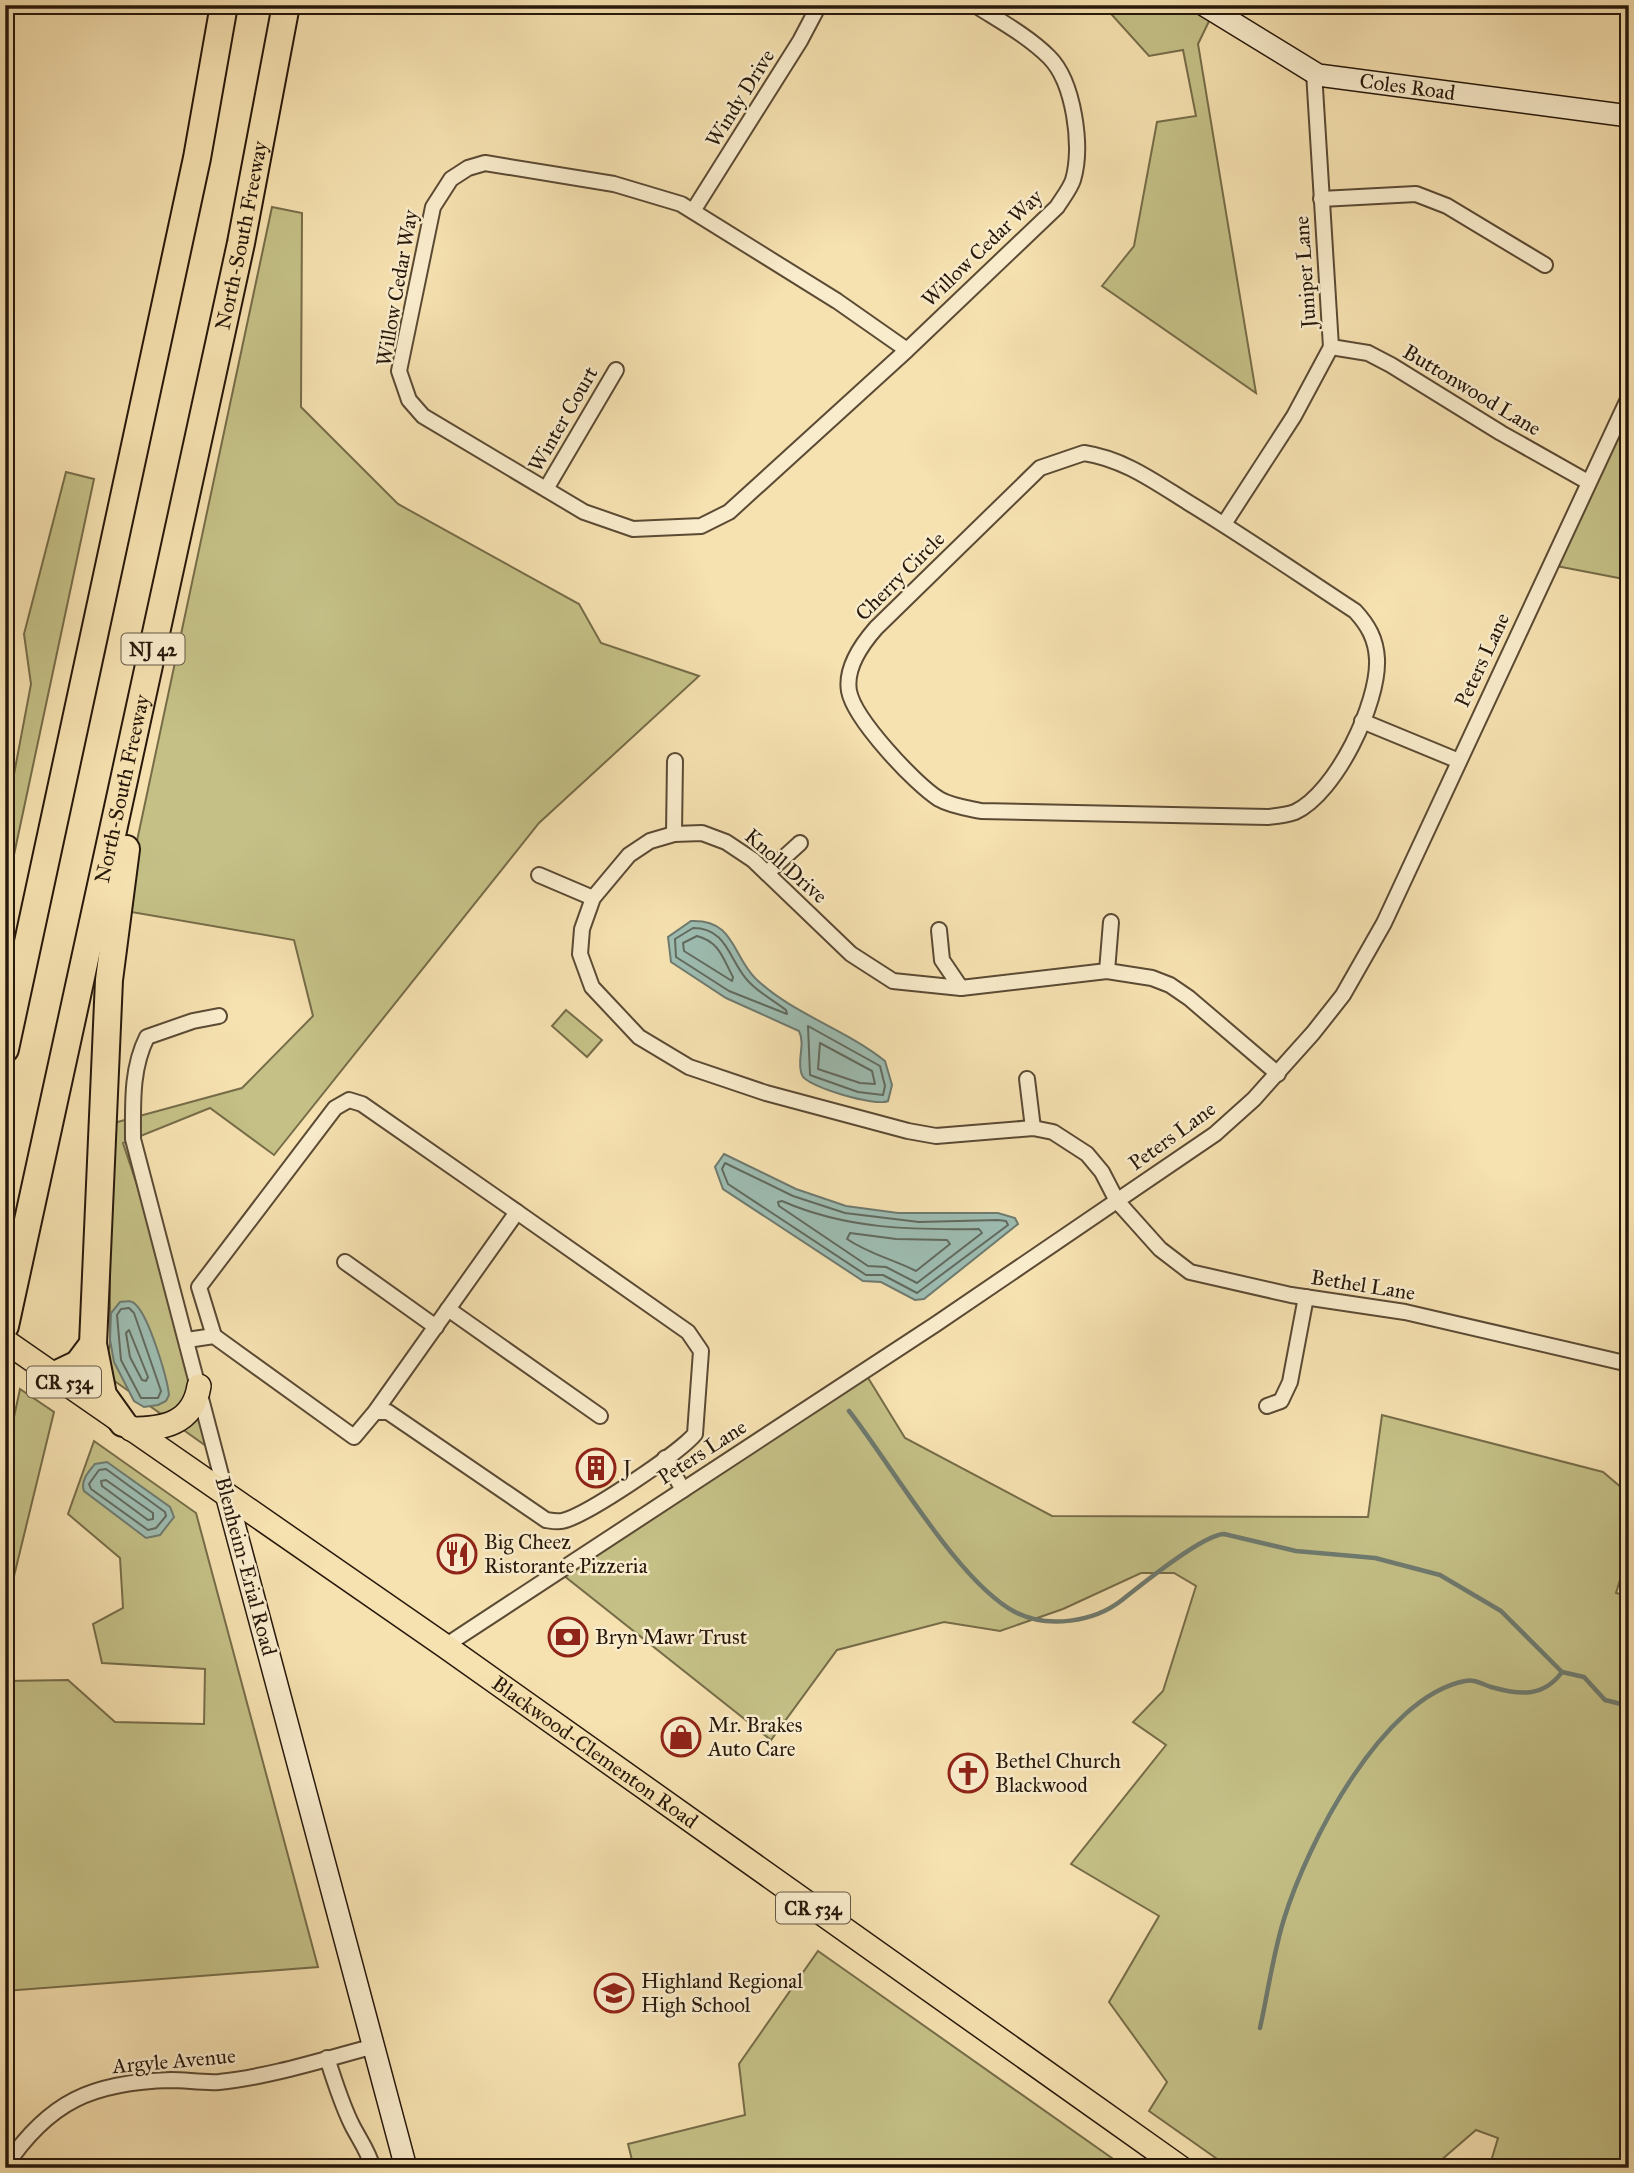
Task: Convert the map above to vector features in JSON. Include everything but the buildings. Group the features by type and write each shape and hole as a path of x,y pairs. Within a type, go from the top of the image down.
{"highway":[{"name":"NJ 42","path":"5,1049 197,158 224,5"},
{"name":"North-South Freeway","path":"5,1326 243,229 286,5"},
{"path":"127,1426 103,1395 93,1344 108,980 168,579"},
{"path":"54,1375 78,1364 93,1344"}],"main road":[{"name":"Coles Road","path":"1204,5 1314,72 1629,116"},
{"name":"Blackwood-Clementon Road","path":"5,1341 446,1646 1181,2168"},
{"path":"127,1426 161,1429 177,1422 192,1406 199,1386"},
{"name":"Blenheim-Erial Road","path":"226,1494 406,2168"}],"street":[{"name":"Windy Drive","path":"693,211 800,41 819,5"},
{"name":"Willow Cedar Way","path":"907,350 837,301 693,211 652,194 614,184 485,163 468,168 451,179 433,207 399,371 409,400 423,416 584,512 633,529 701,526 729,512 907,350 1057,207 1072,182 1076,161 1074,114 1063,75 1050,58 1023,36 975,5"},
{"name":"Juniper Lane","path":"1224,524 1294,416 1331,347 1314,72"},
{"path":"1321,199 1424,196 1447,206 1545,265"},
{"name":"Buttonwood Lane","path":"1331,347 1368,353 1391,365 1501,433 1588,482"},
{"name":"Winter Court","path":"546,489 616,370"},
{"name":"Peters Lane","path":"446,1646 1215,1134 1278,1074 1343,995 1384,923 1629,397"},
{"name":"Cherry Circle","path":"1084,453 1107,457 1126,465 1224,524 1355,611 1370,627 1377,657 1376,675 1362,721 1336,774 1310,802 1294,813 1268,817 981,811 940,799 915,779 875,737 849,691 851,669 863,643 1040,468 1084,453"},
{"path":"1362,721 1458,761"},
{"path":"674,834 676,761"},
{"name":"Knoll Drive","path":"1117,1201 1102,1172 1087,1154 1053,1132 1033,1128 936,1136 918,1133 766,1093 689,1066 639,1037 592,987 580,954 582,929 593,898 629,855 650,841 674,834 702,834 726,842 767,873 851,954 872,970 893,981 961,988 1107,971 1126,973 1170,985 1278,1074"},
{"path":"767,873 800,843"},
{"path":"539,875 593,898"},
{"path":"1107,971 1111,922"},
{"path":"939,930 942,960 961,988"},
{"name":"Blenheim-Erial Road","path":"219,1016 153,1033 139,1052 134,1079 133,1139 164,1266 187,1340 226,1494"},
{"path":"1027,1080 1033,1128"},
{"path":"174,1294 199,1287 335,1108 349,1100 362,1104 517,1212 698,1343 701,1351 695,1434 665,1458 578,1515 560,1522 546,1520 388,1412 375,1412"},
{"name":"Bethel Lane","path":"1117,1201 1160,1249 1189,1272 1306,1297 1405,1312 1629,1364"},
{"path":"199,1287 214,1336 354,1437 375,1412 517,1212"},
{"path":"345,1262 436,1327"},
{"path":"1267,1406 1281,1401 1290,1382 1306,1297"},
{"path":"448,1309 600,1416"},
{"path":"187,1340 214,1336"},
{"path":"665,1458 683,1490"},
{"name":"Argyle Avenue","path":"5,2167 48,2116 65,2103 93,2090 171,2080 218,2082 375,2046"},
{"path":"327,2059 354,2129 367,2147 373,2168"}],"shaded area":[{"path":"1103,5 1201,5 1213,13 1198,44 1256,393 1102,286 1134,246 1157,122 1196,116 1183,50 1149,56"},
{"path":"272,207 302,213 301,407 398,504 579,604 601,643 699,676 539,823 274,1155 210,1108 123,1143 164,1266 216,1453 99,1370 110,1346 110,1124 242,1088 313,1016 294,940 126,911 121,916"},
{"path":"1629,395 1629,580 1546,564"},
{"path":"66,472 94,479 5,897 5,822 31,684 24,634"},
{"path":"566,1010 602,1040 587,1057 552,1026"},
{"path":"862,1368 905,1438 1052,1516 1368,1517 1382,1415 1603,1472 1629,1494 1629,1550 1616,1593 1629,1596 1629,2168 1489,2168 1498,2138 1476,2130 1432,2168 1230,2168 1149,2111 1167,2082 1109,2002 1159,1916 1071,1864 1166,1745 1133,1722 1163,1691 1196,1586 1174,1573 1141,1573 1063,1609 1000,1631 944,1622 837,1650 771,1740 558,1571"},
{"path":"20,1389 54,1412 5,1613 5,1459"},
{"path":"94,1441 196,1513 318,1967 5,1991 5,1681 68,1680 115,1722 204,1724 205,1669 102,1663 93,1624 123,1608 120,1558 68,1514"},
{"path":"818,1951 1126,2168 634,2168 628,2144 745,2115 739,2064"}],"water":[{"path":"691,921 705,922 725,932 756,979 786,1002 885,1061 892,1085 888,1101 857,1099 806,1080 800,1070 802,1042 799,1031 726,998 671,962 668,937"},
{"path":"724,1154 796,1189 846,1206 898,1213 998,1213 1015,1218 1018,1224 924,1299 915,1300 881,1282 863,1281 723,1189 715,1167"},
{"path":"120,1302 134,1303 152,1334 169,1395 166,1401 158,1405 144,1407 134,1401 114,1362 110,1340 111,1313"},
{"path":"107,1462 170,1507 174,1517 160,1535 146,1538 84,1491 84,1480 90,1470 95,1464"}],"waterway":[{"path":"849,1411 926,1520 971,1575 993,1597 1015,1612 1028,1617 1070,1621 1098,1614 1111,1608 1187,1551 1224,1534 1296,1551 1375,1558 1440,1575 1501,1611 1562,1672 1584,1677 1605,1700 1621,1704 1629,1698"},
{"path":"1260,2028 1277,1946 1295,1888 1329,1815 1377,1744 1405,1714 1434,1693 1465,1681 1475,1681 1511,1692 1530,1692 1547,1686 1562,1672"}],"place":[{"name":"J","path":"596,1468"},
{"name":"Big Cheez Ristorante Pizzeria","path":"457,1554"},
{"name":"Bryn Mawr Trust","path":"568,1637"},
{"name":"Mr. Brakes Auto Care","path":"681,1737"},
{"name":"Bethel Church Blackwood","path":"968,1773"},
{"name":"Highland Regional High School","path":"614,1993"}]}
